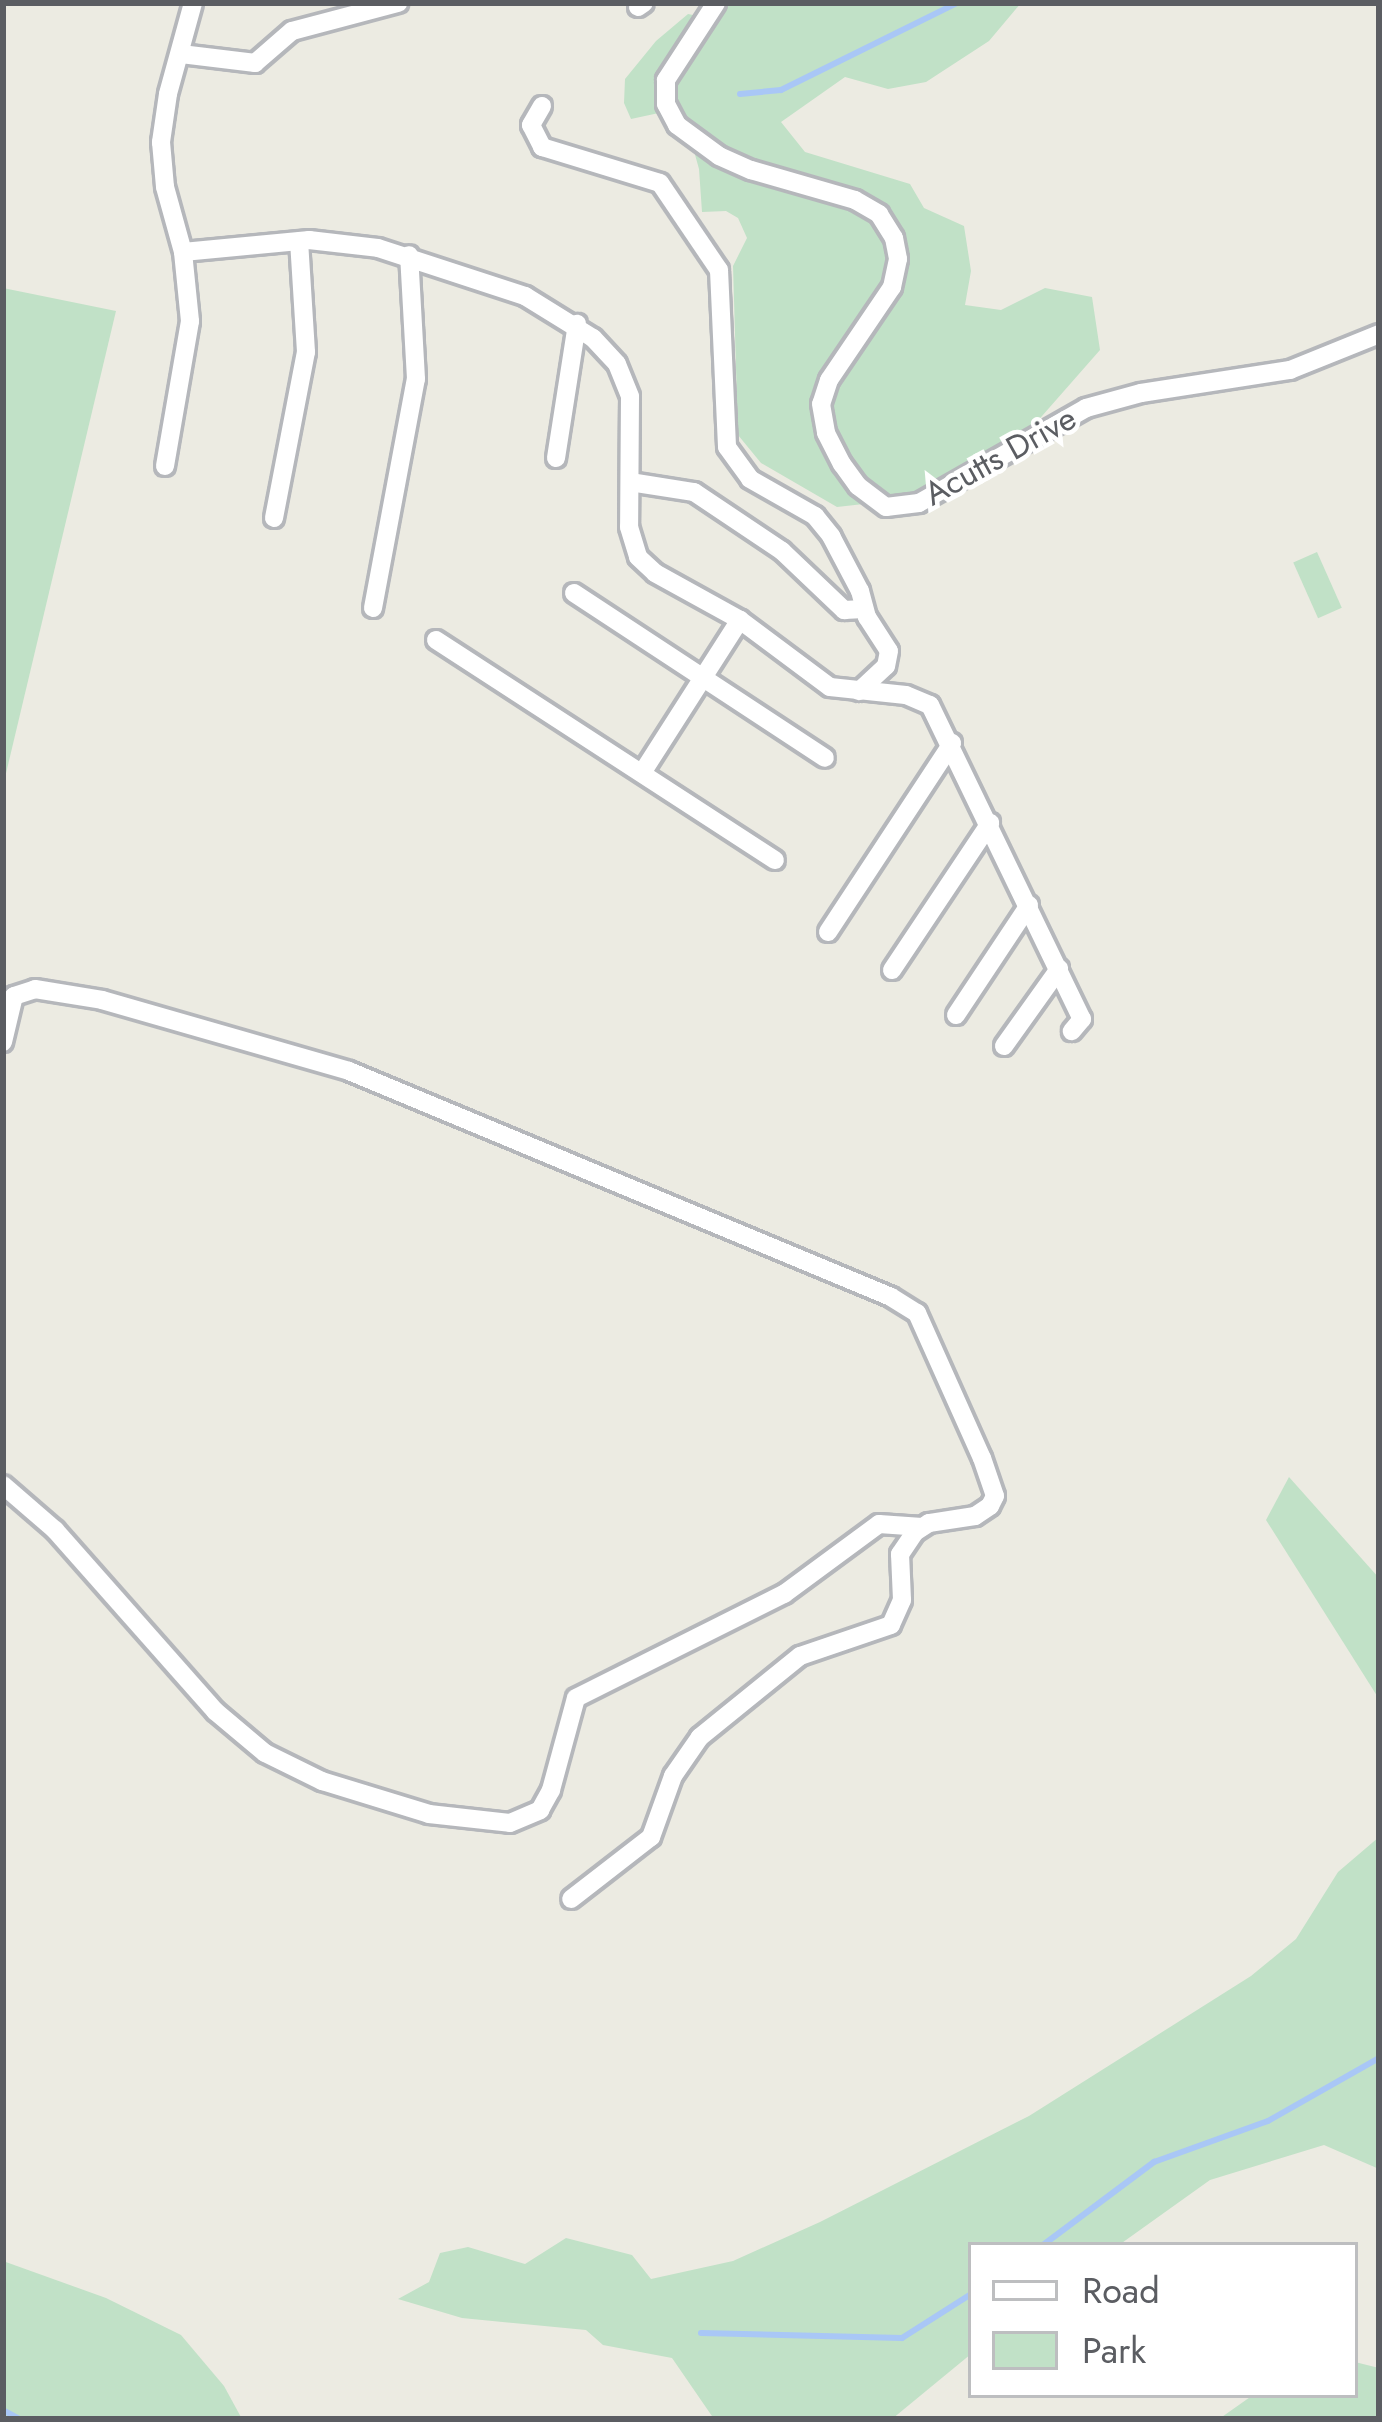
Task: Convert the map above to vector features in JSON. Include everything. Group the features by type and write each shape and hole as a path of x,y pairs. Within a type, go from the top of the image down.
{"street":[{"path":"165,466 191,308 161,160 164,111 194,3"},
{"path":"181,54 255,63 292,31 398,3"},
{"name":"Acutts Drive","path":"716,3 667,80 666,104 677,125 719,156 751,170 855,200 879,214 894,238 898,259 892,287 830,380 821,404 826,433 842,464 858,486 886,507 919,503 1086,408 1141,393 1290,370 1379,334"},
{"path":"542,106 531,125 542,147 660,183 714,261 722,276 727,447 750,479 825,527 888,646 886,666 859,692"},
{"path":"183,252 299,241 409,255 525,296 577,324 612,358 626,385 633,418 630,535 643,562 740,620 838,690 925,700 952,743 1082,1019 1072,1031"},
{"path":"274,518 306,352 299,241"},
{"path":"373,608 416,379 409,255"},
{"path":"556,458 577,324"},
{"path":"630,482 694,491 782,550 844,610 865,609"},
{"path":"574,593 825,758"},
{"path":"642,773 740,620"},
{"path":"436,640 775,860"},
{"path":"828,932 952,743"},
{"path":"892,970 990,823"},
{"path":"956,1015 1029,904"},
{"path":"1004,1046 1059,969"},
{"path":"3,1042 11,1001 24,988 102,1000 232,1037 350,1072 891,1297 922,1322 994,1496 975,1516 922,1527 879,1524 784,1594 576,1697 551,1790 540,1810 510,1823 428,1814 302,1774 265,1753 215,1711 55,1530 3,1485"},
{"path":"571,1898 651,1837 673,1775 700,1737 800,1656 891,1625 902,1600 900,1554 922,1527"}],"green space":[{"path":"726,3 1021,3 989,41 926,82 888,89 845,77 781,122 805,152 910,184 924,208 964,226 971,271 965,305 1001,310 1045,288 1092,297 1100,350 1035,424 908,499 837,507 761,463 738,435 733,266 747,238 738,218 726,211 702,212 699,169 682,108 631,119 624,103 625,79 656,41 688,14 713,19"},
{"path":"3,288 116,311 3,786"},
{"path":"1317,552 1342,608 1318,618 1293,563"},
{"path":"1289,1477 1379,1578 1379,1699 1266,1520"},
{"path":"1379,1837 1379,2169 1324,2145 1210,2180 1123,2242 968,2242 968,2356 892,2419 714,2419 672,2358 603,2345 586,2330 462,2318 398,2299 429,2282 440,2253 468,2247 525,2264 566,2238 632,2255 651,2279 733,2261 820,2222 1029,2116 1251,1976 1296,1939 1338,1872"},
{"path":"3,2261 106,2298 181,2335 224,2386 242,2419 3,2419"},
{"path":"1358,2363 1379,2368 1379,2419 1219,2419 1249,2398 1358,2398"}],"waterway":[{"path":"740,94 781,90 957,3"},
{"path":"1047,2242 1154,2162 1268,2121 1379,2058"},
{"path":"701,2333 902,2338 968,2296"},
{"path":"3,2410 19,2419"}]}
